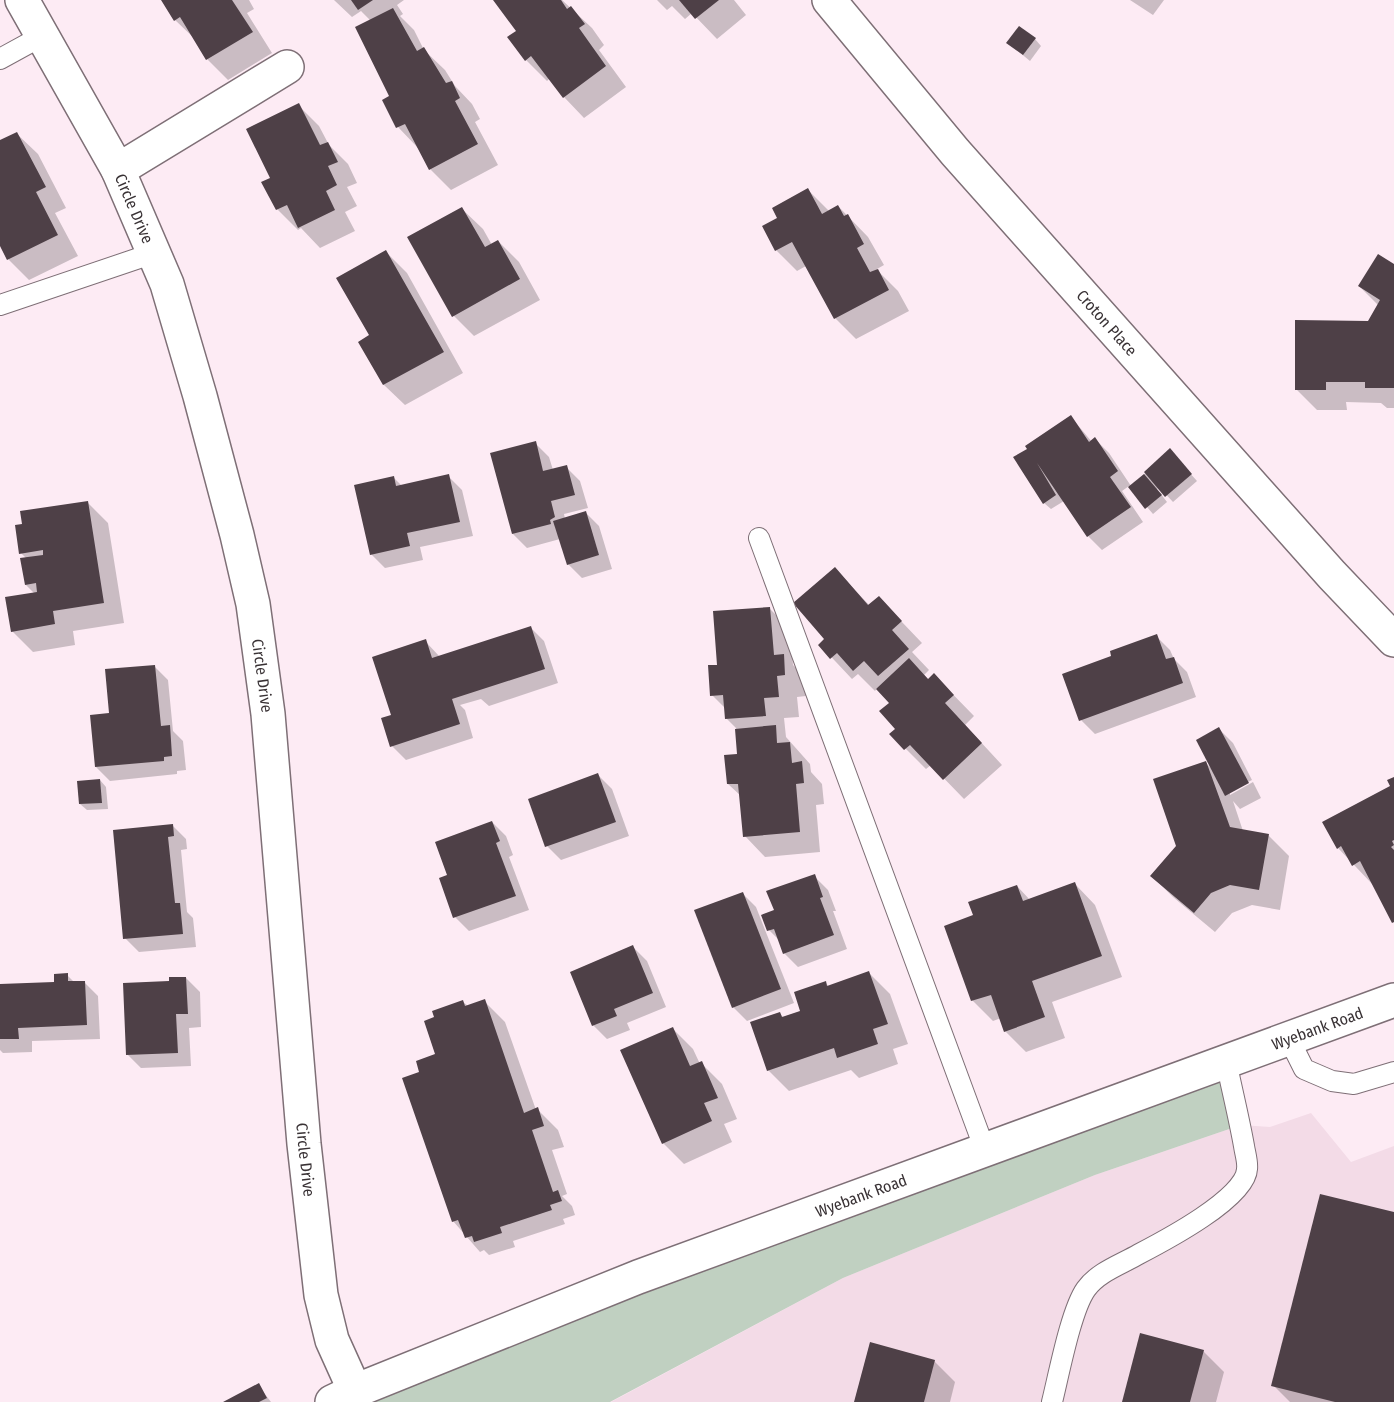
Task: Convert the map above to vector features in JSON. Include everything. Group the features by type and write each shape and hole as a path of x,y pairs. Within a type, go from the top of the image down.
{"street":[{"name":"Circle Drive","path":"21,0 118,170 167,284 200,396 253,604 268,714 304,1144 321,1295 344,1396"},
{"name":"Croton Place","path":"829,0 955,152 1332,575 1394,640"},
{"path":"118,170 287,67"},
{"name":"Wyebank Road","path":"344,1396 638,1277 1394,1000"}],"lane":[{"path":"0,59 42,36"},
{"path":"0,305 154,253"},
{"path":"759,538 985,1150"},
{"path":"1289,1039 1304,1069 1332,1081 1354,1084 1394,1072"},
{"path":"1052,1402 1072,1324 1086,1288 1096,1278 1112,1268 1182,1232 1239,1187 1248,1170 1226,1061"}],"shaded area":[{"path":"1311,1113 1351,1162 1394,1146 1394,1402 611,1402 843,1278 1095,1175 1241,1125 1270,1127"}],"green space":[{"path":"1222,1062 1241,1125 1095,1175 843,1278 610,1402 329,1402"}],"building":[{"path":"161,0 232,0 253,32 206,60 180,17 174,21"},
{"path":"351,0 373,0 358,10"},
{"path":"493,0 561,0 567,9 571,6 585,24 579,28 606,66 563,98 531,56 525,61 507,37 516,31"},
{"path":"679,0 719,0 695,19"},
{"path":"393,8 417,51 424,47 446,83 452,81 460,98 455,101 478,144 429,170 405,124 396,128 382,100 389,96 355,27"},
{"path":"1019,26 1036,38 1023,55 1006,43"},
{"path":"299,103 320,145 328,142 338,162 328,166 337,185 326,191 335,210 298,228 287,205 276,210 261,182 270,178 246,129"},
{"path":"17,132 46,187 36,192 58,235 7,260 0,246 0,140"},
{"path":"808,188 822,214 838,205 844,216 848,214 864,244 857,248 870,272 878,269 889,290 834,319 792,242 775,251 762,226 777,218 772,208"},
{"path":"462,207 485,247 498,240 520,279 452,317 407,237"},
{"path":"386,250 444,352 383,385 358,342 369,335 336,278"},
{"path":"1378,254 1394,264 1394,388 1365,388 1365,382 1326,382 1326,390 1295,390 1295,320 1368,321 1380,300 1358,286"},
{"path":"1071,415 1089,442 1095,437 1118,471 1110,477 1131,507 1087,537 1037,463 1056,495 1043,504 1013,457 1027,449 1025,446"},
{"path":"536,441 543,471 567,465 575,495 551,501 555,517 550,520 551,524 512,534 490,453"},
{"path":"1170,448 1192,474 1165,497 1144,472"},
{"path":"449,474 460,522 407,533 410,546 370,555 354,485 394,476 396,486"},
{"path":"1144,474 1162,495 1145,509 1128,487"},
{"path":"88,501 104,603 53,611 55,624 11,632 5,597 37,592 36,583 25,585 20,558 43,555 43,550 19,554 15,525 22,524 20,511"},
{"path":"586,511 599,555 567,565 553,521"},
{"path":"835,567 868,605 879,596 902,621 892,630 909,649 878,676 864,661 853,671 837,653 830,659 818,645 824,639 793,603"},
{"path":"770,607 774,655 784,654 785,675 777,676 779,697 764,698 766,716 725,719 723,695 710,696 708,665 717,665 713,611"},
{"path":"531,626 545,669 452,699 460,724 390,747 381,718 391,715 372,657 426,639 432,658"},
{"path":"1157,634 1166,659 1174,657 1183,683 1079,721 1062,674 1111,656 1110,651"},
{"path":"909,658 928,679 934,673 954,695 945,703 982,743 943,780 910,745 904,750 889,734 895,729 879,711 889,703 876,689"},
{"path":"155,665 161,726 170,725 172,756 164,757 164,761 95,767 90,715 109,713 105,669"},
{"path":"776,725 777,743 790,742 792,763 802,761 804,783 796,784 800,832 743,837 738,784 727,784 724,755 737,754 735,729"},
{"path":"1219,727 1249,783 1225,796 1196,740"},
{"path":"1206,761 1230,827 1269,834 1259,890 1230,885 1211,893 1194,913 1150,876 1176,846 1153,779"},
{"path":"598,773 616,822 545,847 528,799"},
{"path":"1394,777 1394,840 1392,841 1394,845 1391,847 1394,850 1394,922 1392,923 1360,861 1352,866 1341,846 1337,849 1322,822 1390,786 1387,780"},
{"path":"100,779 102,803 79,804 77,781"},
{"path":"492,821 500,841 496,843 516,896 453,918 439,878 447,875 435,842"},
{"path":"173,824 174,836 168,837 175,903 180,903 183,934 123,939 113,830"},
{"path":"815,874 823,897 820,898 834,935 783,954 774,929 767,931 761,915 774,910 766,891"},
{"path":"1075,882 1102,956 1032,981 1045,1017 1004,1032 991,995 971,1001 944,926 973,915 968,902 1017,885 1023,901"},
{"path":"743,892 781,989 732,1008 694,910"},
{"path":"633,945 653,993 614,1009 617,1016 592,1026 570,972"},
{"path":"869,971 888,1024 873,1029 878,1044 837,1058 834,1048 767,1071 750,1022 780,1012 782,1017 800,1011 794,992 826,981 827,986"},
{"path":"68,973 68,981 85,981 87,1025 18,1028 19,1039 0,1039 0,984 54,982 54,974"},
{"path":"169,977 186,977 188,1014 176,1014 178,1053 126,1055 123,983 169,981"},
{"path":"485,999 524,1113 538,1107 544,1126 532,1130 553,1192 558,1190 562,1201 550,1205 552,1210 500,1227 502,1233 474,1242 472,1236 465,1238 458,1220 452,1222 402,1078 419,1072 416,1061 435,1054 424,1021 434,1017 432,1011 463,1000 465,1006"},
{"path":"673,1027 690,1066 702,1061 718,1098 704,1103 712,1121 662,1144 620,1050"},
{"path":"1320,1194 1394,1212 1394,1402 1335,1402 1271,1386"},
{"path":"1140,1333 1204,1350 1190,1402 1122,1402"},
{"path":"870,1342 935,1360 924,1402 854,1402"},
{"path":"259,1383 267,1398 259,1402 223,1402"}]}
